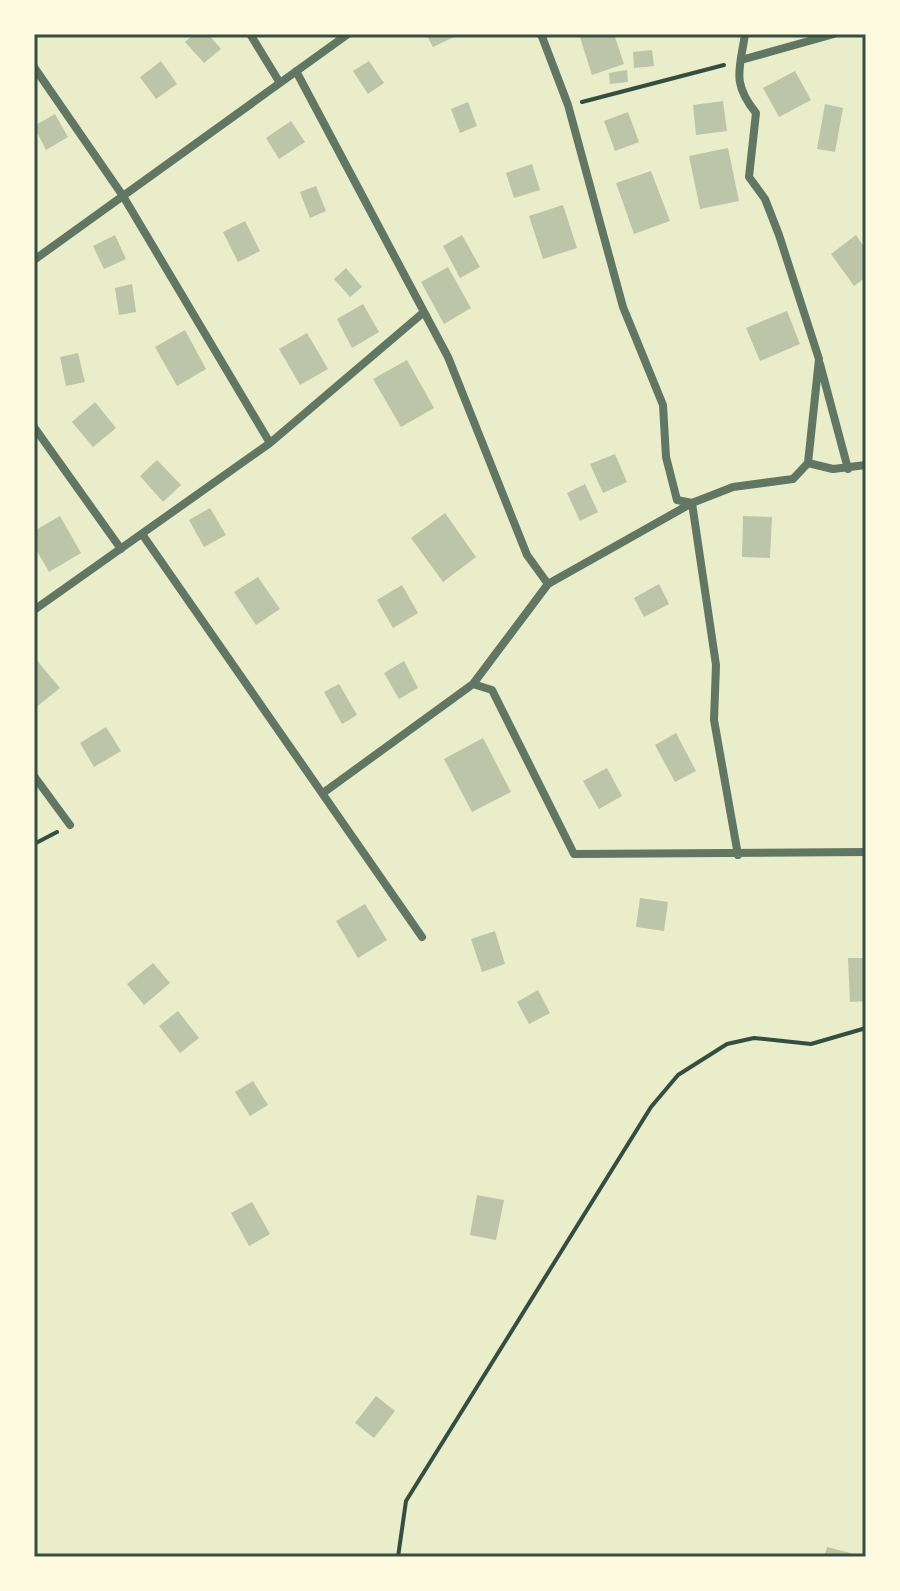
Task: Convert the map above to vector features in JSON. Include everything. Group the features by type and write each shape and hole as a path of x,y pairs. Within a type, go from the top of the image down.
{"street":[{"path":"250,34 280,83"},
{"path":"34,260 348,34"},
{"path":"541,34 568,105 623,307 663,405 666,457 677,500 692,503"},
{"path":"745,34 736,75 744,99 756,113 749,177 765,199 792,270 848,469"},
{"path":"741,60 834,34"},
{"path":"34,67 123,196 270,443"},
{"path":"296,71 448,357 527,555 548,584"},
{"path":"34,610 270,443 424,312"},
{"path":"323,793 473,684 548,584 692,503 733,487 793,479 808,463 819,359"},
{"path":"34,427 121,549"},
{"path":"808,463 848,469 866,465"},
{"path":"692,503 716,665 714,720 738,855"},
{"path":"142,534 422,937"},
{"path":"473,684 492,690 574,854 866,852"},
{"path":"34,776 70,825"}],"path":[{"path":"568,105 741,60"},
{"path":"34,844 70,825"},
{"path":"398,1557 406,1501 651,1107 678,1075 727,1044 754,1038 811,1044 866,1028"}],"building":[{"path":"194,34 208,34 221,49 204,63 185,42"},
{"path":"426,34 454,34 456,36 433,47"},
{"path":"579,34 614,34 624,64 592,75"},
{"path":"652,50 654,66 634,68 633,52"},
{"path":"161,61 177,84 156,99 140,77"},
{"path":"369,61 384,83 368,94 353,71"},
{"path":"627,70 628,82 610,84 609,73"},
{"path":"795,71 811,100 779,117 763,88"},
{"path":"723,101 727,131 696,135 693,105"},
{"path":"468,102 477,126 460,133 451,109"},
{"path":"825,104 843,108 835,152 817,149"},
{"path":"628,112 639,142 615,151 604,121"},
{"path":"55,114 68,137 46,150 34,126"},
{"path":"291,121 305,142 279,159 266,138"},
{"path":"728,148 739,201 700,209 689,156"},
{"path":"532,164 540,190 514,198 506,173"},
{"path":"651,171 670,221 634,234 616,183"},
{"path":"316,186 326,211 310,218 300,192"},
{"path":"563,205 577,248 543,259 529,216"},
{"path":"245,221 260,251 238,262 223,232"},
{"path":"115,235 126,259 104,269 93,246"},
{"path":"462,235 480,267 460,278 443,246"},
{"path":"856,235 866,250 866,277 854,286 831,254"},
{"path":"448,267 471,308 444,324 421,282"},
{"path":"346,268 362,287 350,297 334,279"},
{"path":"132,284 136,312 119,315 115,288"},
{"path":"363,304 379,332 352,348 337,319"},
{"path":"787,311 800,344 760,361 746,328"},
{"path":"185,330 206,369 177,386 155,347"},
{"path":"307,333 328,369 300,385 279,349"},
{"path":"78,353 85,382 66,386 60,357"},
{"path":"407,360 434,408 401,427 373,379"},
{"path":"95,402 116,428 93,447 72,422"},
{"path":"615,454 627,482 603,493 590,464"},
{"path":"157,460 181,485 163,502 140,476"},
{"path":"585,484 598,512 580,521 567,493"},
{"path":"210,508 226,535 204,547 189,520"},
{"path":"445,513 476,557 443,582 411,538"},
{"path":"60,516 81,553 49,572 34,546 34,531"},
{"path":"743,516 772,517 770,558 742,557"},
{"path":"258,577 280,609 256,625 234,592"},
{"path":"659,584 669,604 644,617 634,598"},
{"path":"402,585 418,613 393,628 377,600"},
{"path":"34,657 60,688 34,709"},
{"path":"404,661 418,688 399,699 384,673"},
{"path":"339,684 357,715 342,724 324,692"},
{"path":"106,727 121,751 94,767 80,743"},
{"path":"676,733 696,771 675,782 655,745"},
{"path":"483,738 511,792 472,812 444,759"},
{"path":"607,768 622,796 599,809 583,781"},
{"path":"640,898 668,902 664,931 636,927"},
{"path":"365,904 387,940 358,958 336,921"},
{"path":"495,931 505,964 482,972 471,939"},
{"path":"848,958 866,958 866,1001 850,1002"},
{"path":"153,963 170,983 144,1005 127,984"},
{"path":"538,990 550,1013 529,1024 517,1002"},
{"path":"178,1011 199,1038 180,1053 159,1026"},
{"path":"253,1081 268,1105 250,1116 235,1092"},
{"path":"477,1195 504,1200 496,1240 470,1235"},
{"path":"252,1202 270,1234 249,1246 231,1213"},
{"path":"376,1396 395,1411 374,1438 355,1423"},
{"path":"827,1547 862,1556 862,1557 824,1557"}]}
